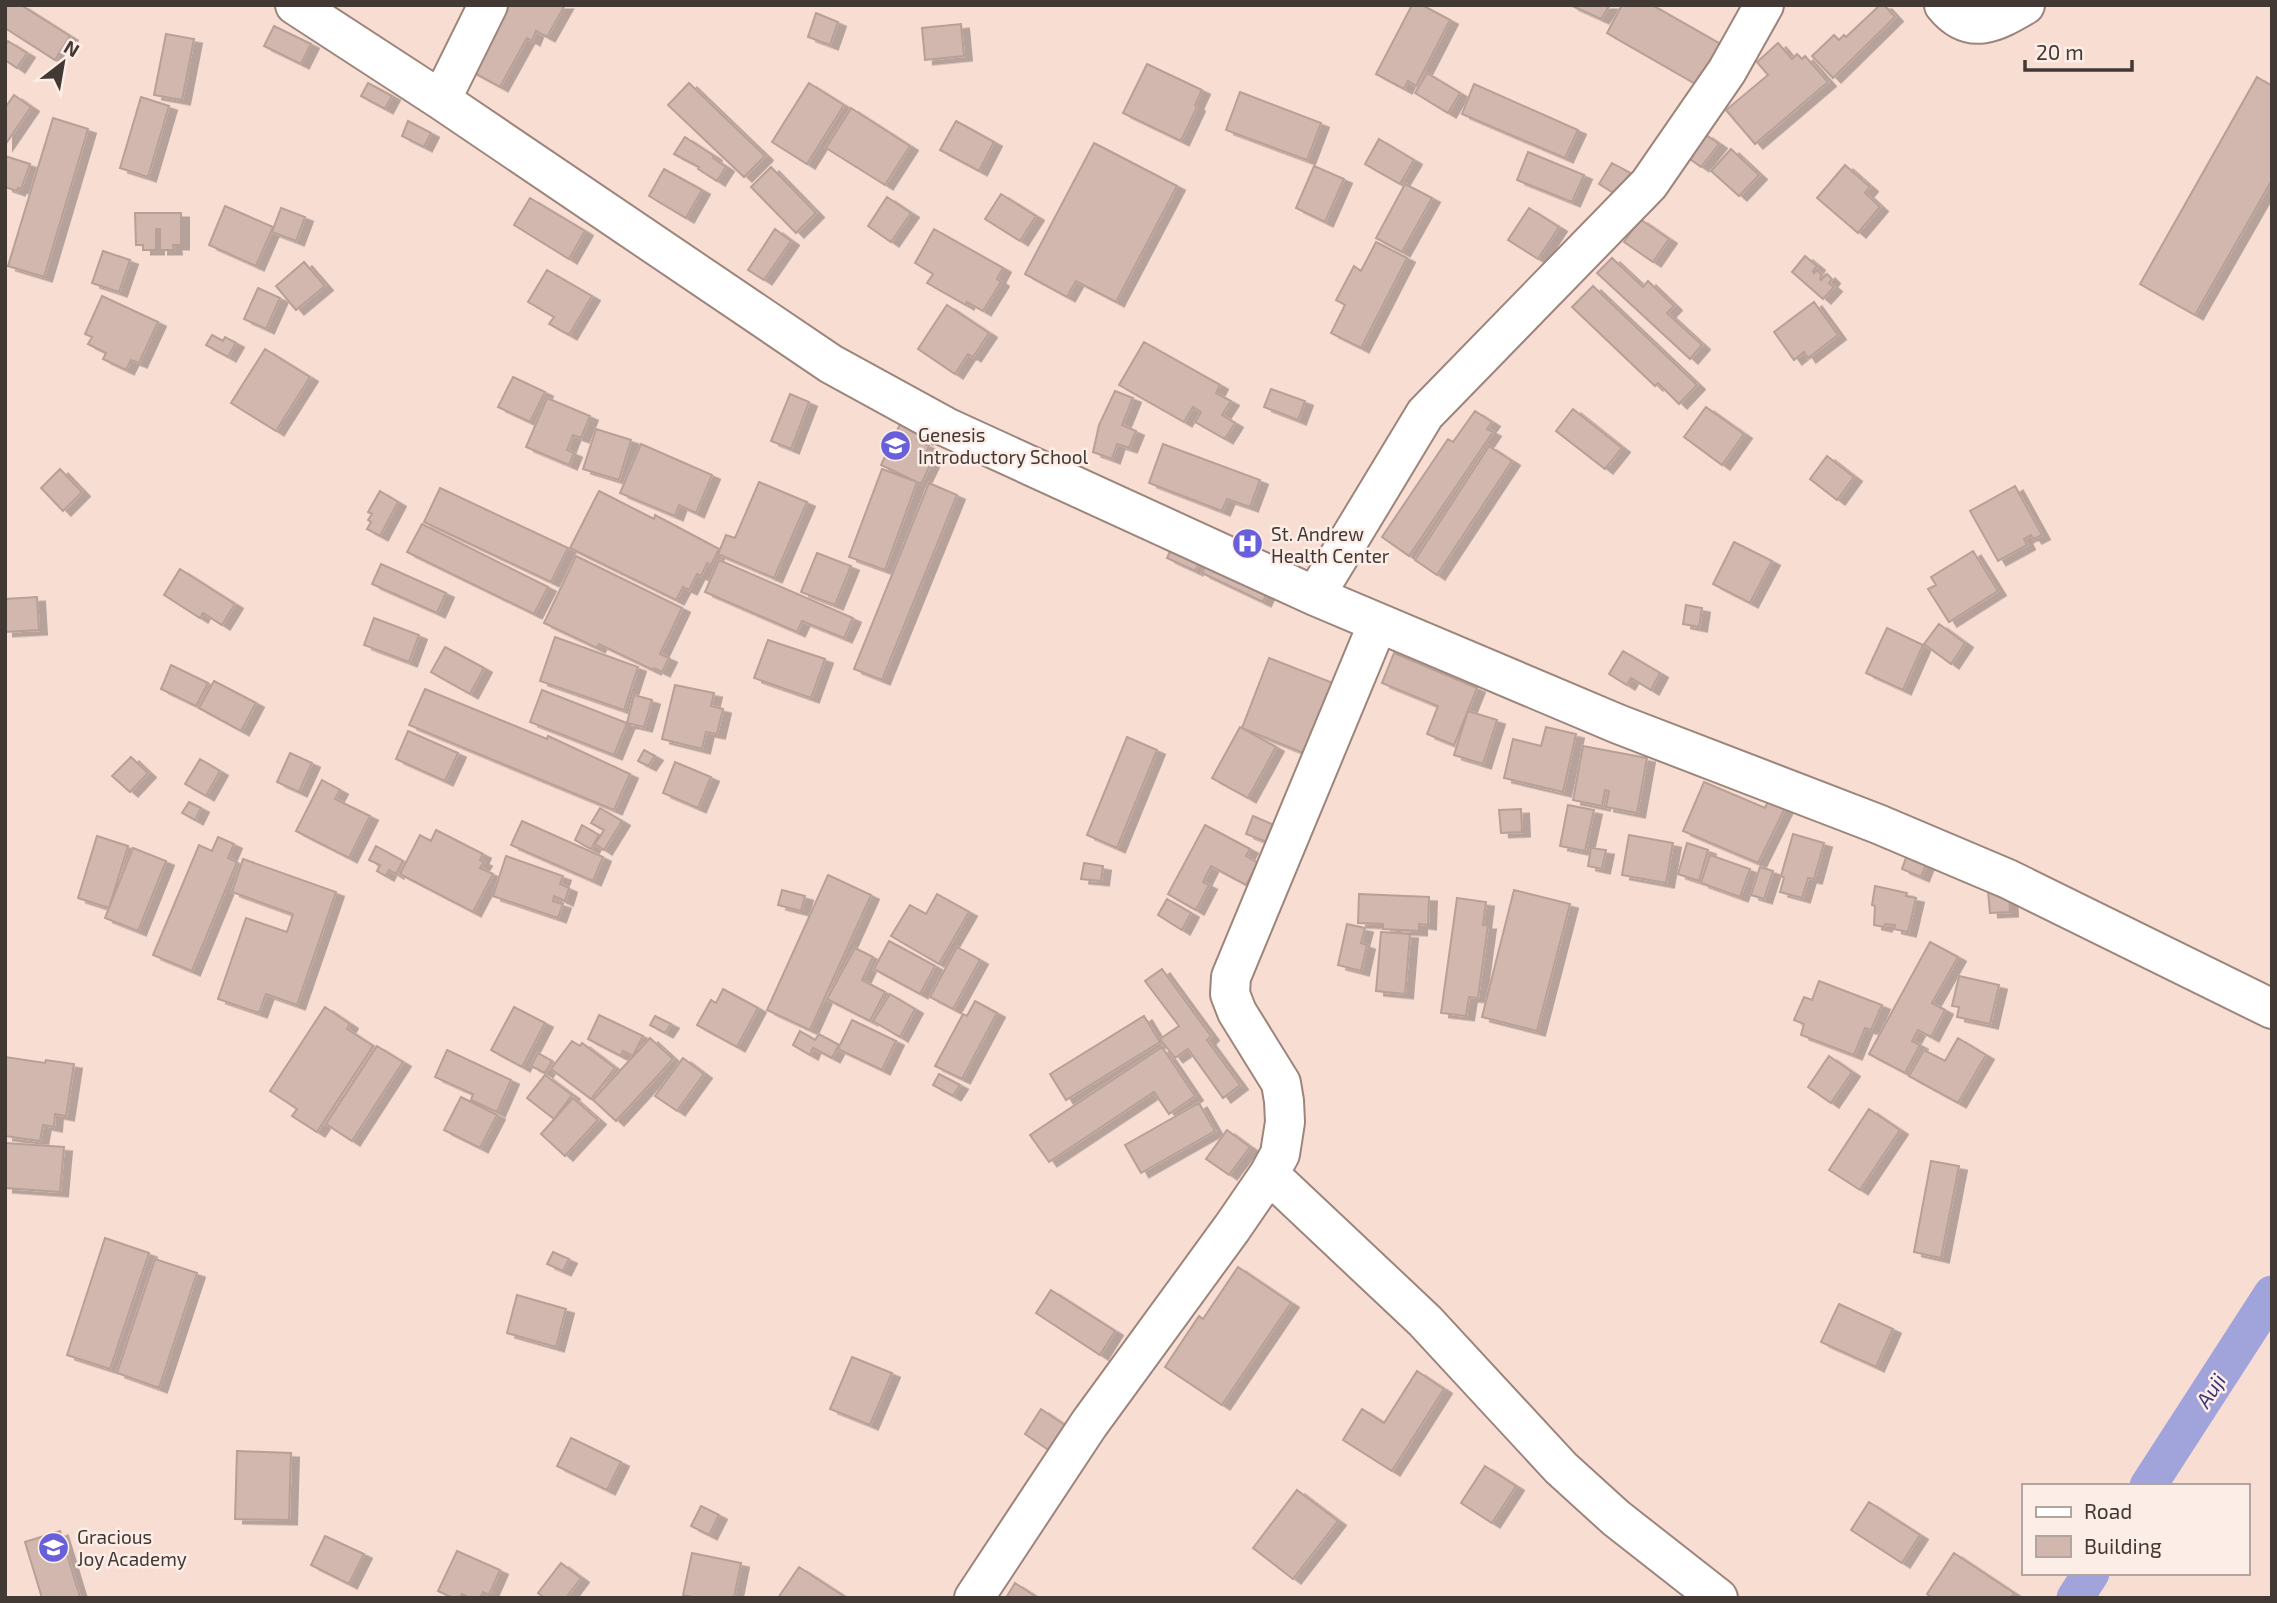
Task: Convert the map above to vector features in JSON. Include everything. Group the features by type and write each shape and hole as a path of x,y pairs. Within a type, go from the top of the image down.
{"street":[{"path":"295,5 441,100 831,364 946,427 1378,623 1618,724 1878,824 2008,879 2272,1009"},
{"path":"441,100 488,5"},
{"path":"1315,596 1425,414 1649,184 1727,71 1764,5"},
{"path":"1944,5 1952,15 1967,24 1995,22 2025,5"},
{"path":"974,1598 1089,1423 1232,1228 1280,1154 1284,1136 1281,1083 1237,1012 1230,994 1231,977 1378,623"},
{"path":"1269,1174 1425,1321 1561,1468 1616,1518 1718,1598"}],"building":[{"path":"5,5 21,5 70,36 55,60 5,28"},
{"path":"502,5 565,5 547,37 536,31 532,41 527,38 500,87 467,69"},
{"path":"1412,5 1422,5 1450,20 1416,86 1408,81 1404,89 1376,74"},
{"path":"1570,5 1610,5 1601,19"},
{"path":"1622,5 1652,5 1722,45 1699,86 1607,33"},
{"path":"1880,5 1884,5 1895,17 1833,78 1812,56 1834,35 1839,40 1844,35 1846,37"},
{"path":"816,13 838,22 830,45 808,37"},
{"path":"961,24 964,56 925,60 922,28"},
{"path":"274,26 311,44 301,64 264,46"},
{"path":"166,34 194,39 182,100 154,95"},
{"path":"8,41 27,53 17,68 5,60 5,45"},
{"path":"1778,43 1792,59 1797,54 1802,59 1805,56 1828,82 1755,144 1726,110 1768,75 1757,62"},
{"path":"1147,64 1202,90 1181,141 1123,113"},
{"path":"1427,73 1460,93 1448,113 1415,93"},
{"path":"2257,77 2272,86 2272,180 2195,315 2140,284"},
{"path":"368,83 392,96 385,109 361,96"},
{"path":"689,83 765,156 744,177 668,105"},
{"path":"809,83 844,105 807,164 772,142"},
{"path":"1474,84 1578,130 1565,158 1462,114"},
{"path":"1240,92 1321,123 1307,160 1226,130"},
{"path":"14,95 31,107 5,145 5,108"},
{"path":"141,97 169,106 148,177 120,168"},
{"path":"851,108 910,146 885,185 826,148"},
{"path":"53,118 88,129 44,277 8,266"},
{"path":"408,121 431,133 424,147 402,136"},
{"path":"956,121 994,142 979,171 940,150"},
{"path":"1705,134 1719,144 1701,167 1687,157"},
{"path":"685,137 726,167 717,181 698,169 699,167 674,154"},
{"path":"1379,139 1414,160 1400,184 1365,164"},
{"path":"1094,143 1177,186 1116,302 1076,281 1067,297 1025,274"},
{"path":"1731,149 1759,175 1739,196 1711,171"},
{"path":"1528,152 1584,175 1572,202 1517,180"},
{"path":"5,156 30,164 21,189 18,188 17,191 5,187"},
{"path":"1612,163 1630,173 1617,195 1599,184"},
{"path":"1845,165 1870,187 1865,193 1880,207 1858,233 1817,198"},
{"path":"1314,166 1344,179 1325,222 1296,208"},
{"path":"771,167 816,213 796,233 751,187"},
{"path":"664,169 702,190 686,218 649,196"},
{"path":"1405,184 1432,198 1402,252 1376,238"},
{"path":"1001,194 1036,216 1020,241 985,219"},
{"path":"887,197 911,213 891,242 868,226"},
{"path":"530,198 585,231 569,259 514,225"},
{"path":"225,206 273,227 256,266 209,245"},
{"path":"281,208 305,217 296,241 272,232"},
{"path":"1529,208 1559,227 1538,259 1508,240"},
{"path":"135,213 181,213 181,245 173,245 174,250 160,250 160,229 156,229 156,250 143,250 143,245 136,245"},
{"path":"1640,219 1669,239 1653,262 1624,242"},
{"path":"775,229 791,241 764,280 748,270"},
{"path":"934,229 1003,268 997,279 1001,282 983,311 967,302 966,305 927,283 933,274 915,263"},
{"path":"1376,242 1407,258 1361,348 1331,333 1345,305 1336,300 1354,266 1361,271"},
{"path":"103,251 130,260 119,292 92,283"},
{"path":"1805,256 1817,266 1813,271 1814,273 1817,270 1822,275 1821,280 1827,274 1832,279 1829,283 1834,287 1823,299 1792,272"},
{"path":"1612,258 1643,287 1648,281 1674,306 1667,313 1702,345 1690,359 1597,273"},
{"path":"304,262 325,286 296,310 276,286"},
{"path":"547,270 592,296 569,335 549,324 554,317 528,302"},
{"path":"1593,286 1697,385 1679,404 1658,383 1655,386 1572,307"},
{"path":"258,288 280,298 266,329 244,319"},
{"path":"102,296 158,322 139,363 131,360 126,370 103,359 106,353 88,344 92,337 85,334"},
{"path":"1814,302 1838,335 1808,358 1804,352 1794,360 1774,332"},
{"path":"947,305 989,333 973,357 968,354 955,374 918,349"},
{"path":"212,335 223,341 225,337 236,343 228,357 206,345"},
{"path":"1144,342 1220,385 1216,393 1231,401 1222,415 1235,423 1225,439 1195,422 1201,412 1193,407 1184,422 1119,385"},
{"path":"265,349 310,377 276,431 231,403"},
{"path":"513,377 545,392 530,422 498,407"},
{"path":"1271,389 1305,401 1298,420 1264,407"},
{"path":"1115,391 1133,398 1122,425 1136,431 1129,448 1117,444 1112,459 1093,452 1099,425"},
{"path":"790,394 809,402 791,449 771,441"},
{"path":"547,398 590,416 581,438 573,435 567,450 574,453 569,465 526,447"},
{"path":"1706,407 1744,434 1722,465 1684,437"},
{"path":"1573,409 1622,448 1605,469 1556,431"},
{"path":"1475,411 1492,422 1487,429 1493,432 1409,556 1382,537 1448,439 1453,442"},
{"path":"902,420 930,428 925,440 918,437 917,440 929,446 923,459 931,463 921,484 881,465"},
{"path":"596,429 631,440 619,480 583,469"},
{"path":"641,444 712,475 696,513 679,505 675,516 620,493"},
{"path":"1163,444 1260,480 1250,507 1227,499 1222,511 1149,483"},
{"path":"1489,446 1512,461 1437,575 1415,560"},
{"path":"1827,456 1854,477 1837,500 1810,479"},
{"path":"60,469 82,492 63,511 41,488"},
{"path":"882,469 917,482 885,570 849,557"},
{"path":"759,482 807,502 774,578 718,554 726,535 735,538"},
{"path":"929,483 957,495 882,680 854,669"},
{"path":"2015,486 2042,535 2034,539 2031,535 2024,539 2027,545 1998,561 1970,511"},
{"path":"440,488 568,548 551,582 424,522"},
{"path":"380,491 398,502 380,536 367,529 372,514 368,512"},
{"path":"599,491 654,519 655,515 719,549 711,565 707,563 701,576 697,574 689,590 683,587 676,600 570,548"},
{"path":"422,524 548,587 534,614 407,552"},
{"path":"1734,542 1772,561 1750,603 1713,584"},
{"path":"1173,544 1202,558 1195,571 1167,558"},
{"path":"1973,551 1998,591 1949,622 1928,589 1936,585 1931,577"},
{"path":"817,553 851,566 835,605 801,592"},
{"path":"576,556 682,608 660,654 669,658 662,672 599,644 597,648 544,623"},
{"path":"1211,556 1271,584 1263,602 1202,573"},
{"path":"719,560 853,618 844,638 802,621 797,632 705,592"},
{"path":"381,564 446,593 437,613 372,584"},
{"path":"180,569 235,604 222,625 203,613 200,618 164,595"},
{"path":"37,597 39,630 5,632 5,599"},
{"path":"1686,605 1702,608 1699,627 1683,624"},
{"path":"374,618 419,635 409,662 364,645"},
{"path":"1939,624 1965,643 1951,664 1924,644"},
{"path":"1887,628 1923,645 1903,690 1866,673"},
{"path":"555,637 638,667 624,710 540,681"},
{"path":"768,640 825,659 811,698 754,678"},
{"path":"445,647 484,668 470,694 431,672"},
{"path":"1623,651 1660,673 1651,690 1631,678 1627,685 1609,674"},
{"path":"1394,653 1477,688 1454,745 1427,734 1438,706 1382,683"},
{"path":"1269,658 1333,683 1306,754 1242,728"},
{"path":"171,665 208,683 196,706 161,689"},
{"path":"214,681 256,703 241,731 199,708"},
{"path":"675,685 714,693 711,706 723,709 717,734 706,732 702,749 662,739"},
{"path":"425,689 547,739 548,736 630,774 614,810 409,725"},
{"path":"542,690 627,723 614,755 530,722"},
{"path":"634,695 652,700 644,727 627,723"},
{"path":"1468,711 1497,720 1483,764 1454,755"},
{"path":"1240,727 1276,747 1248,798 1212,778"},
{"path":"1546,727 1576,734 1563,792 1504,778 1513,739 1541,746"},
{"path":"408,731 458,753 445,781 396,759"},
{"path":"1127,737 1157,750 1117,848 1087,835"},
{"path":"1583,746 1647,758 1637,813 1606,807 1609,791 1605,790 1602,806 1573,800"},
{"path":"644,750 655,756 648,766 638,761"},
{"path":"290,753 312,763 299,792 277,782"},
{"path":"131,757 148,773 130,792 112,776"},
{"path":"200,759 220,771 206,796 185,784"},
{"path":"675,762 711,777 698,808 663,793"},
{"path":"322,780 340,790 335,799 370,816 349,858 296,831"},
{"path":"1704,782 1765,808 1769,799 1786,806 1758,863 1683,831"},
{"path":"189,802 201,808 195,820 182,813"},
{"path":"1568,805 1594,810 1585,851 1560,846"},
{"path":"600,808 622,821 604,850 595,844 604,830 591,823"},
{"path":"1521,809 1522,832 1501,833 1499,810"},
{"path":"1253,816 1274,825 1267,842 1246,834"},
{"path":"522,821 603,857 593,881 511,845"},
{"path":"582,825 599,835 591,849 575,840"},
{"path":"1205,825 1250,849 1246,856 1258,863 1246,885 1211,866 1203,882 1209,885 1196,910 1168,894"},
{"path":"436,830 483,854 480,860 484,862 480,868 493,874 473,912 400,874 420,835 431,841"},
{"path":"1793,834 1824,843 1814,879 1808,878 1802,898 1780,892 1784,878 1781,876"},
{"path":"1629,835 1673,843 1666,883 1622,875"},
{"path":"97,836 128,846 109,908 78,898"},
{"path":"218,837 234,844 228,858 237,862 192,971 153,955 199,845 212,851"},
{"path":"1687,843 1708,850 1699,881 1678,874"},
{"path":"376,846 403,861 396,874 389,870 386,876 377,871 380,865 369,860"},
{"path":"133,848 166,861 138,931 105,918"},
{"path":"1591,848 1606,850 1602,869 1588,866"},
{"path":"1909,849 1929,857 1921,877 1902,869"},
{"path":"1710,855 1750,869 1740,897 1701,883"},
{"path":"506,856 563,876 560,884 569,888 565,901 554,896 553,901 563,904 558,918 493,896"},
{"path":"243,859 336,892 297,1005 266,994 259,1013 218,999 246,918 287,932 293,914 232,892"},
{"path":"1084,863 1103,866 1101,881 1081,879"},
{"path":"1760,867 1773,871 1764,899 1751,895"},
{"path":"828,875 871,895 810,1030 767,1010"},
{"path":"1875,886 1907,893 1906,896 1916,898 1908,932 1894,929 1895,925 1874,925 1875,906 1872,905"},
{"path":"782,890 805,896 801,911 778,905"},
{"path":"1514,890 1570,904 1537,1031 1482,1017"},
{"path":"2009,890 2010,912 1990,913 1988,891"},
{"path":"937,894 969,912 939,964 891,936 910,905 926,914"},
{"path":"1359,894 1429,897 1428,925 1419,924 1419,931 1383,929 1383,924 1358,923"},
{"path":"1457,898 1486,902 1483,925 1488,925 1478,998 1469,997 1466,1016 1441,1013"},
{"path":"1167,899 1191,913 1182,930 1158,915"},
{"path":"1347,924 1365,928 1361,943 1367,945 1361,971 1338,965"},
{"path":"1381,932 1410,934 1405,994 1376,991"},
{"path":"889,941 935,966 920,994 874,969"},
{"path":"1930,942 1958,957 1932,1003 1945,1010 1931,1037 1918,1030 1912,1041 1920,1045 1905,1073 1869,1054"},
{"path":"957,947 980,960 953,1009 930,997"},
{"path":"855,948 873,957 862,980 885,992 870,1021 827,999"},
{"path":"1162,969 1211,1036 1207,1040 1240,1085 1223,1098 1188,1049 1175,1058 1160,1039 1179,1026 1145,981"},
{"path":"1959,976 1999,985 1990,1024 1957,1017 1959,1007 1952,1006"},
{"path":"1819,981 1882,1005 1871,1030 1865,1028 1854,1055 1801,1035 1804,1024 1794,1020 1804,997 1812,1000"},
{"path":"723,989 758,1008 737,1047 697,1025 711,1000 716,1003"},
{"path":"890,994 915,1009 900,1037 873,1021"},
{"path":"975,1001 997,1013 962,1079 935,1066 963,1014 967,1016"},
{"path":"325,1007 350,1024 347,1029 373,1046 317,1132 292,1116 297,1109 270,1091"},
{"path":"514,1007 545,1023 522,1067 491,1050"},
{"path":"599,1015 643,1036 633,1056 623,1051 621,1056 588,1039"},
{"path":"655,1016 671,1024 665,1033 650,1025"},
{"path":"1144,1016 1160,1042 1066,1100 1050,1074"},
{"path":"852,1020 896,1041 882,1070 838,1049"},
{"path":"800,1031 815,1040 819,1034 839,1045 832,1058 813,1048 810,1055 793,1045"},
{"path":"650,1038 673,1059 616,1121 593,1100"},
{"path":"1958,1038 1986,1055 1958,1103 1909,1076 1924,1050 1945,1061"},
{"path":"572,1041 580,1046 582,1043 615,1068 591,1099 551,1069"},
{"path":"377,1046 403,1062 352,1141 326,1124"},
{"path":"1162,1047 1195,1096 1169,1114 1154,1092 1049,1162 1030,1135"},
{"path":"447,1050 511,1080 497,1112 471,1100 473,1094 435,1077"},
{"path":"538,1053 552,1061 545,1073 531,1066"},
{"path":"1829,1056 1852,1072 1831,1103 1808,1087"},
{"path":"5,1057 74,1064 66,1116 55,1114 54,1127 43,1125 40,1141 5,1136"},
{"path":"683,1058 704,1074 677,1111 655,1096"},
{"path":"939,1074 960,1085 953,1096 933,1085"},
{"path":"545,1075 572,1095 554,1119 527,1098"},
{"path":"461,1097 497,1115 480,1148 444,1130"},
{"path":"573,1098 598,1120 565,1156 541,1134"},
{"path":"1199,1103 1215,1131 1141,1173 1125,1145"},
{"path":"1869,1109 1900,1130 1860,1190 1829,1170"},
{"path":"1227,1130 1250,1147 1229,1175 1206,1159"},
{"path":"5,1143 64,1147 60,1192 5,1188"},
{"path":"1931,1161 1959,1166 1941,1258 1914,1252"},
{"path":"105,1238 149,1253 110,1369 67,1355"},
{"path":"553,1252 569,1259 563,1271 547,1264"},
{"path":"155,1259 197,1273 159,1388 117,1373"},
{"path":"1238,1267 1291,1303 1222,1405 1165,1367 1199,1316 1203,1319"},
{"path":"1051,1290 1115,1331 1100,1355 1036,1313"},
{"path":"517,1295 566,1309 556,1347 507,1333"},
{"path":"1839,1304 1893,1329 1876,1367 1821,1342"},
{"path":"852,1357 892,1373 870,1425 830,1409"},
{"path":"1417,1371 1444,1389 1392,1471 1343,1440 1362,1409 1384,1423"},
{"path":"1041,1409 1069,1428 1053,1453 1025,1434"},
{"path":"571,1438 621,1462 607,1490 557,1466"},
{"path":"237,1451 291,1453 289,1520 235,1519"},
{"path":"1485,1466 1516,1486 1492,1523 1461,1503"},
{"path":"1297,1490 1338,1521 1293,1579 1253,1548"},
{"path":"1869,1502 1920,1535 1902,1563 1851,1530"},
{"path":"701,1506 719,1515 709,1535 691,1526"},
{"path":"60,1531 80,1597 42,1598 25,1542"},
{"path":"325,1536 364,1554 349,1584 311,1565"},
{"path":"457,1551 500,1570 489,1595 483,1592 480,1598 469,1598 462,1594 460,1598 453,1598 438,1591"},
{"path":"692,1553 741,1563 734,1598 697,1598 683,1595"},
{"path":"1954,1553 2014,1593 2011,1598 1932,1598 1927,1594"},
{"path":"561,1563 581,1578 566,1598 545,1598 538,1593"},
{"path":"799,1567 845,1597 778,1598"},
{"path":"1015,1583 1038,1598 1006,1598"}],"waterway":[{"name":"Auji","path":"2149,1484 2272,1294"},
{"name":"Auji","path":"2075,1598 2090,1575"}],"place":[{"name":"Genesis Introductory School","path":"895,445"},
{"name":"St. Andrew Health Center","path":"1248,544"},
{"name":"Gracious Joy Academy","path":"54,1547"}]}
